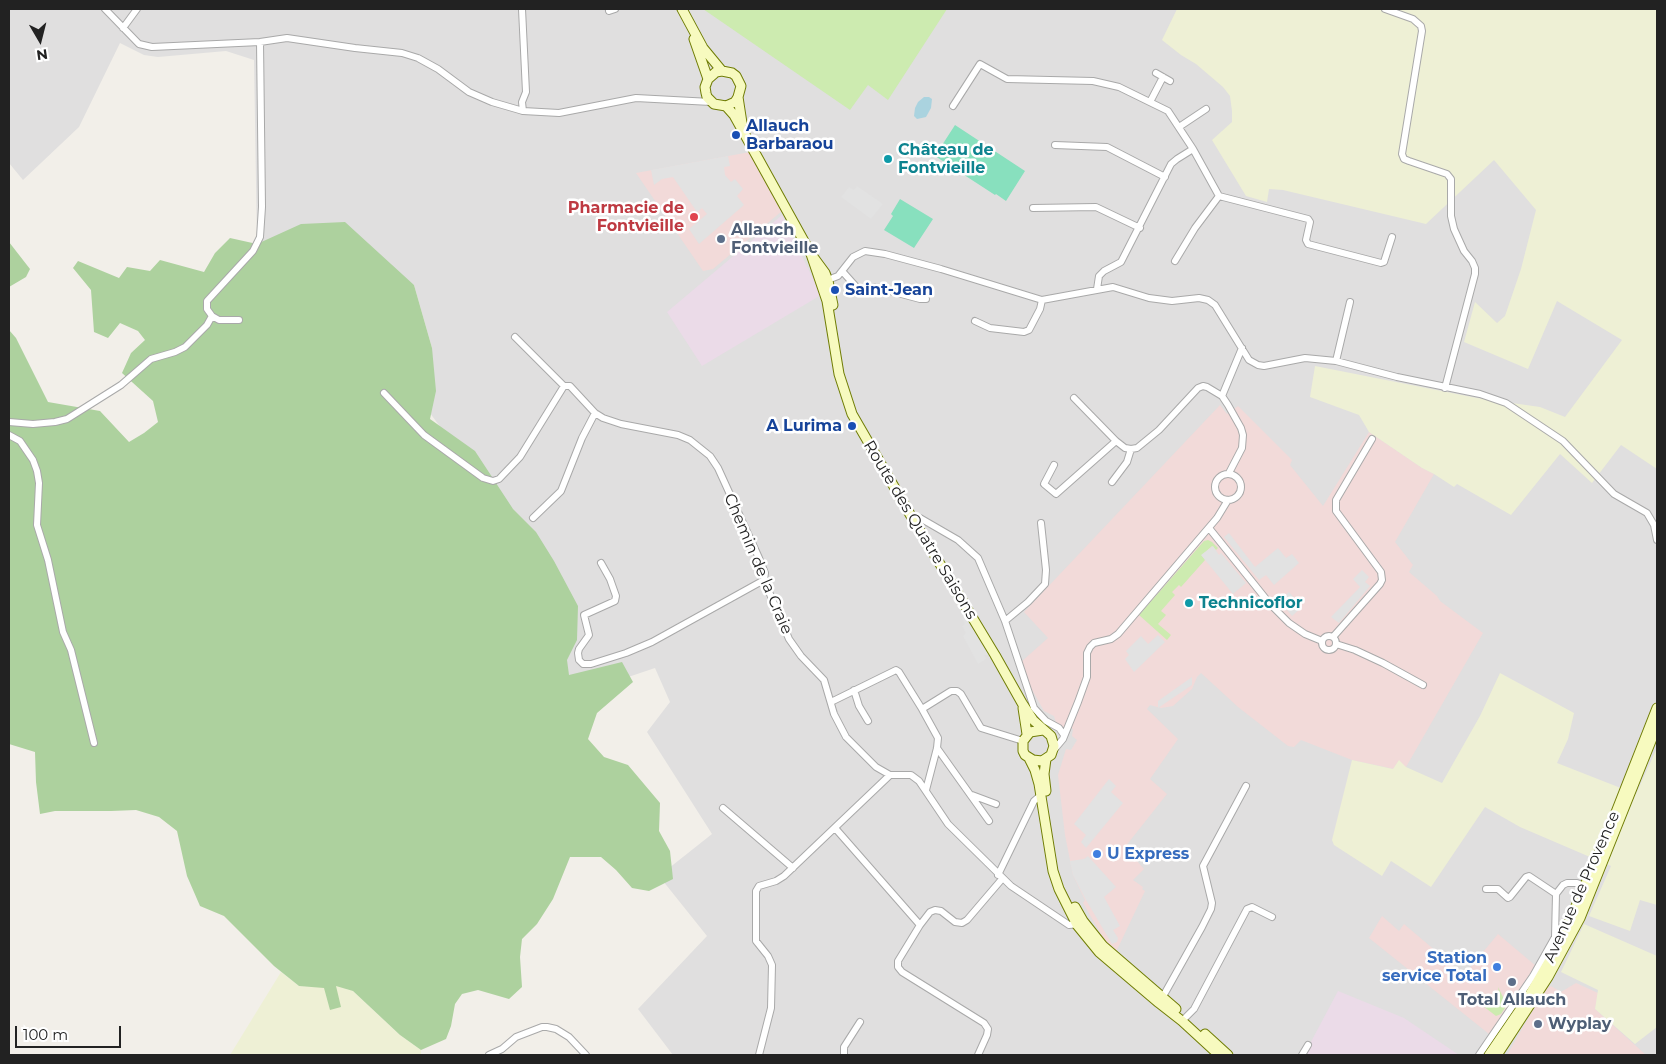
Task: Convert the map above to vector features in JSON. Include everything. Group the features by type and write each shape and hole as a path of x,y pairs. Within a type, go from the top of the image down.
{"main road":[{"name":"Route des Quatre Saisons","path":"682,9 703,48 722,71 732,73 739,81 740,92 738,97 744,132"},
{"name":"Route des Quatre Saisons","path":"689,22 707,83 708,98 711,102"},
{"path":"707,83 716,72 722,71"},
{"path":"711,102 726,106 735,102 738,97"},
{"name":"Route des Quatre Saisons","path":"726,106 744,132 824,278 839,374 852,414 1022,703 1033,720 1051,736"},
{"name":"Route des Quatre Saisons","path":"1022,703 1025,738 1023,750 1037,775 1042,797"},
{"name":"Avenue de Provence","path":"1489,1055 1546,968 1589,887 1657,708"},
{"name":"Avenue de Provence","path":"1497,1055 1531,1005 1561,955 1657,726"},
{"path":"1025,738 1034,730 1043,730"},
{"path":"1029,758 1037,761 1046,759 1053,752 1054,746 1051,736"},
{"path":"1046,759 1044,774 1056,858 1064,886 1080,923 1099,952 1228,1055"},
{"path":"1042,797 1053,871 1059,889 1072,915 1080,923"},
{"path":"1184,1019 1219,1055"}],"street":[{"path":"105,9 139,44 152,47 296,39 402,53 418,58 438,69 469,92 492,102 523,110 566,112 636,98 711,102"},
{"path":"123,28 137,9"},
{"path":"522,9 526,92 522,102 523,110"},
{"path":"1386,9 1413,19 1421,26 1422,31 1402,154 1404,159 1447,174 1452,179 1451,206 1454,229 1464,251 1475,268 1445,388"},
{"path":"240,320 219,320 212,316 208,310 207,301 253,251 260,237 262,207 260,42"},
{"path":"953,106 980,64 1008,79 1092,81 1118,87 1168,111 1193,149 1219,196 1308,219 1310,222 1306,240 1308,244 1381,263 1384,262 1392,237"},
{"path":"1156,73 1170,81"},
{"path":"1150,102 1162,77"},
{"path":"694,100 707,83"},
{"path":"1179,127 1206,109"},
{"path":"1055,145 1106,147 1165,177"},
{"path":"1097,289 1099,276 1104,271 1121,262 1171,164 1193,149"},
{"path":"1175,261 1195,228 1219,196"},
{"path":"1033,208 1096,207 1140,228"},
{"path":"824,278 838,276 853,258 866,251 941,269 1042,300 1113,287 1149,298 1172,301 1199,298 1208,300 1215,305 1249,360 1258,365 1264,366 1305,358 1336,361 1370,371 1480,394 1506,403 1563,441 1614,494 1647,513 1654,526 1657,540"},
{"path":"842,271 858,290 875,287 926,299"},
{"path":"975,321 990,328 1024,332 1029,330 1040,309 1042,300"},
{"path":"1336,361 1350,302"},
{"path":"9,422 33,424 67,419 121,385 151,359 176,352 185,347 208,325 212,316"},
{"name":"Chemin de la Craie","path":"515,336 564,386 570,386 594,413 621,424 678,435 690,440 710,456 718,468 759,558 765,573 764,580 789,639 801,656 824,680 839,725 846,737 876,767 890,775 911,775 919,781 948,824 1011,886 1069,925 1080,923"},
{"path":"1222,396 1242,348"},
{"path":"384,393 424,435 483,478 494,481 500,479 520,457 564,386"},
{"path":"1074,398 1116,441 1124,448 1132,450 1159,430 1198,388 1207,387 1222,396 1235,416 1243,435 1242,448 1230,473"},
{"path":"533,518 561,491 594,413"},
{"path":"9,435 20,441 33,460 37,471 39,483 37,524 48,560 63,632 71,650 94,743"},
{"path":"1322,641 1325,637 1333,637 1382,580 1381,572 1336,511 1336,500 1372,438"},
{"path":"1054,465 1044,484 1056,494 1116,441"},
{"path":"1112,482 1127,462 1132,450"},
{"path":"1230,473 1237,477 1241,488 1238,496 1228,500 1220,498 1216,494 1214,486 1221,475 1230,473"},
{"path":"1053,752 1074,714 1087,677 1087,653 1090,647 1094,643 1111,639 1118,634 1209,528 1224,509 1228,500"},
{"path":"911,516 920,518 958,540 978,558 1005,621 1034,708 1046,721 1059,728 1064,735"},
{"path":"1005,621 1028,602 1045,584 1046,570 1041,523"},
{"path":"1209,528 1276,611 1305,634 1322,641"},
{"path":"601,563 610,579 616,596 615,601 584,616 589,635 578,653 579,660 583,664 591,664 617,656 652,642 764,580"},
{"path":"1333,637 1336,644 1355,650 1383,663 1423,686"},
{"path":"1322,641 1323,647 1328,650 1333,649 1336,644"},
{"path":"831,702 896,670 899,672 938,738 926,790"},
{"path":"854,690 859,706 868,721"},
{"path":"922,709 951,692 957,692 961,694 981,728 1025,738"},
{"path":"1051,736 1064,735"},
{"path":"937,748 989,821"},
{"path":"759,1055 771,1008 772,965 756,940 755,894 759,886 776,881 793,868 890,775"},
{"path":"1160,1000 1211,909 1212,903 1203,866 1246,786"},
{"path":"970,794 996,804"},
{"path":"978,1055 987,1036 988,1029 984,1023 902,972 898,967 898,961 930,912 935,910 941,911 955,922 962,923 967,920 1000,877 1034,801 1042,797"},
{"path":"723,808 793,868"},
{"path":"834,828 920,926"},
{"path":"1486,889 1498,889 1508,898 1529,876 1556,894 1567,883 1577,883 1589,887"},
{"name":"Avenue de Provence","path":"1479,1055 1533,976 1555,937 1556,894"},
{"path":"1184,1019 1194,1009 1247,910 1252,907 1272,917"},
{"path":"1061,920 1072,915"},
{"path":"844,1055 844,1047 860,1022"},
{"path":"489,1055 502,1049 516,1037 542,1027 547,1027 556,1029 569,1037 586,1055"},
{"path":"1302,1055 1308,1045"}],"shaded area":[{"path":"9,9 1657,9 1657,1055 673,1055 638,1009 707,936 659,876 712,834 647,732 670,702 655,668 527,711 492,497 427,409 432,348 414,285 257,244 254,60 226,51 158,57 144,55 120,43 79,127 23,180 9,163"},
{"path":"750,152 782,211 713,269 703,271 636,173"},
{"path":"728,156 730,166 724,167 725,175 731,182 735,179 743,189 737,196 744,205 699,244 689,229 707,214 702,208 697,212 673,177 662,179 654,185 651,170"},
{"path":"857,186 883,204 871,219 841,197 849,187 854,190"},
{"path":"782,215 821,295 702,366 667,312"},
{"path":"1220,405 1227,414 1238,406 1292,460 1290,465 1323,506 1369,432 1434,474 1395,542 1413,565 1409,572 1437,596 1440,601 1483,633 1406,767 1396,764 1394,769 1352,760 1301,740 1294,747 1288,746 1238,707 1201,673 1197,677 1192,689 1173,706 1161,708 1150,705 1147,709 1178,739 1150,779 1167,794 1125,847 1144,869 1133,880 1143,887 1142,889 1145,891 1116,952 1105,941 1083,903 1085,900 1073,875 1065,835 1058,775 1066,749 1071,750 1077,740 1072,736 1073,729 1067,726 1063,728 1057,726 1054,716 1044,711 1026,679 1021,662 1048,638 1024,612"},
{"path":"1229,533 1255,567 1278,548 1286,558 1292,554 1299,563 1274,585 1266,575 1259,580 1224,537"},
{"path":"1213,546 1219,555 1221,553 1246,583 1233,594 1201,555"},
{"path":"1362,570 1369,577 1365,582 1370,586 1339,623 1331,617 1360,587 1353,579"},
{"path":"1289,592 1302,607 1292,616 1279,601"},
{"path":"966,616 989,655 984,655 986,659 978,664 963,636 966,633 962,626 965,624 962,618"},
{"path":"1158,635 1165,642 1134,672 1125,659 1129,655 1126,651 1141,636 1148,644"},
{"path":"1192,677 1192,685 1158,708 1158,701"},
{"path":"1109,779 1116,786 1111,792 1123,803 1086,848 1081,842 1086,835 1074,824"},
{"path":"1088,856 1116,887 1104,897 1120,926 1113,930 1118,938 1117,942 1112,944 1073,875 1070,861 1084,859"},
{"path":"1382,916 1399,931 1404,924 1464,975 1498,934 1536,966 1489,1034 1369,938"},
{"path":"1576,983 1598,993 1595,1009 1646,1055 1507,1055 1545,989 1551,986 1561,992"},
{"path":"1338,991 1404,1018 1459,1055 1304,1055"}],"green space":[{"path":"703,9 947,9 888,100 868,85 850,110"},
{"path":"1177,9 1657,9 1657,469 1621,445 1592,483 1560,454 1511,515 1457,484 1454,487 1422,468 1369,432 1359,415 1310,397 1315,366 1477,398 1540,407 1565,417 1622,340 1557,301 1528,369 1464,342 1475,302 1497,323 1505,316 1521,269 1536,210 1494,160 1426,224 1283,190 1269,189 1267,202 1246,196 1212,140 1232,122 1230,96 1223,87 1196,64 1162,40"},
{"path":"955,125 1025,171 1006,201 935,156"},
{"path":"900,199 933,219 914,248 884,230 893,216 891,214"},
{"path":"345,222 414,285 432,348 436,391 430,419 475,451 513,509 536,532 578,606 577,640 567,660 569,675 622,662 633,682 597,713 588,739 604,757 628,765 660,803 659,831 670,851 673,879 649,891 632,888 601,857 570,857 553,899 537,924 522,939 520,957 522,987 509,999 478,990 462,994 455,1004 451,1026 446,1039 421,1050 400,1035 353,991 336,986 341,1007 330,1010 324,988 299,986 274,966 224,916 200,906 187,876 177,831 159,817 136,810 55,811 40,814 35,752 9,744 9,330 16,338 48,402 100,411 129,442 158,422 153,401 122,373 131,353 145,340 138,331 120,323 108,338 94,332 91,290 73,268 78,261 119,278 127,267 150,271 160,260 204,272 215,253 230,238 257,244 301,224"},
{"path":"9,242 30,269 26,277 9,287"},
{"path":"1208,540 1218,548 1216,550 1212,546 1202,555 1205,560 1181,587 1179,585 1172,592 1175,595 1161,611 1166,615 1158,624 1171,635 1167,640 1139,615 1204,541"},
{"path":"1500,673 1574,713 1568,739 1557,763 1636,794 1657,748 1657,905 1640,900 1630,931 1589,916 1611,866 1520,827 1485,807 1431,887 1391,861 1382,876 1334,845 1332,840 1352,760 1393,769 1399,760 1406,767 1442,783 1480,716"},
{"path":"1584,924 1657,956 1657,1027 1635,1044 1595,1009 1598,990 1561,972"},
{"path":"281,972 299,986 324,987 336,985 353,991 400,1035 421,1050 421,1055 230,1055"},
{"path":"1498,987 1506,1003 1501,1014 1496,1016 1483,1006 1481,1002 1482,1000 1484,1003 1500,1000"}],"water":[{"path":"924,97 932,99 931,108 926,117 917,119 914,116 915,108"}],"place":[{"name":"Allauch Barbaraou","path":"736,135"},
{"name":"Château de Fontvieille","path":"888,159"},
{"name":"Pharmacie de Fontvieille","path":"694,217"},
{"name":"Allauch Fontvieille","path":"721,239"},
{"name":"Saint-Jean","path":"835,290"},
{"name":"A Lurima","path":"852,426"},
{"name":"Technicoflor","path":"1189,603"},
{"name":"U Express","path":"1097,854"},
{"name":"Station service Total","path":"1497,967"},
{"name":"Total Allauch","path":"1512,982"},
{"name":"Wyplay","path":"1538,1024"}]}
